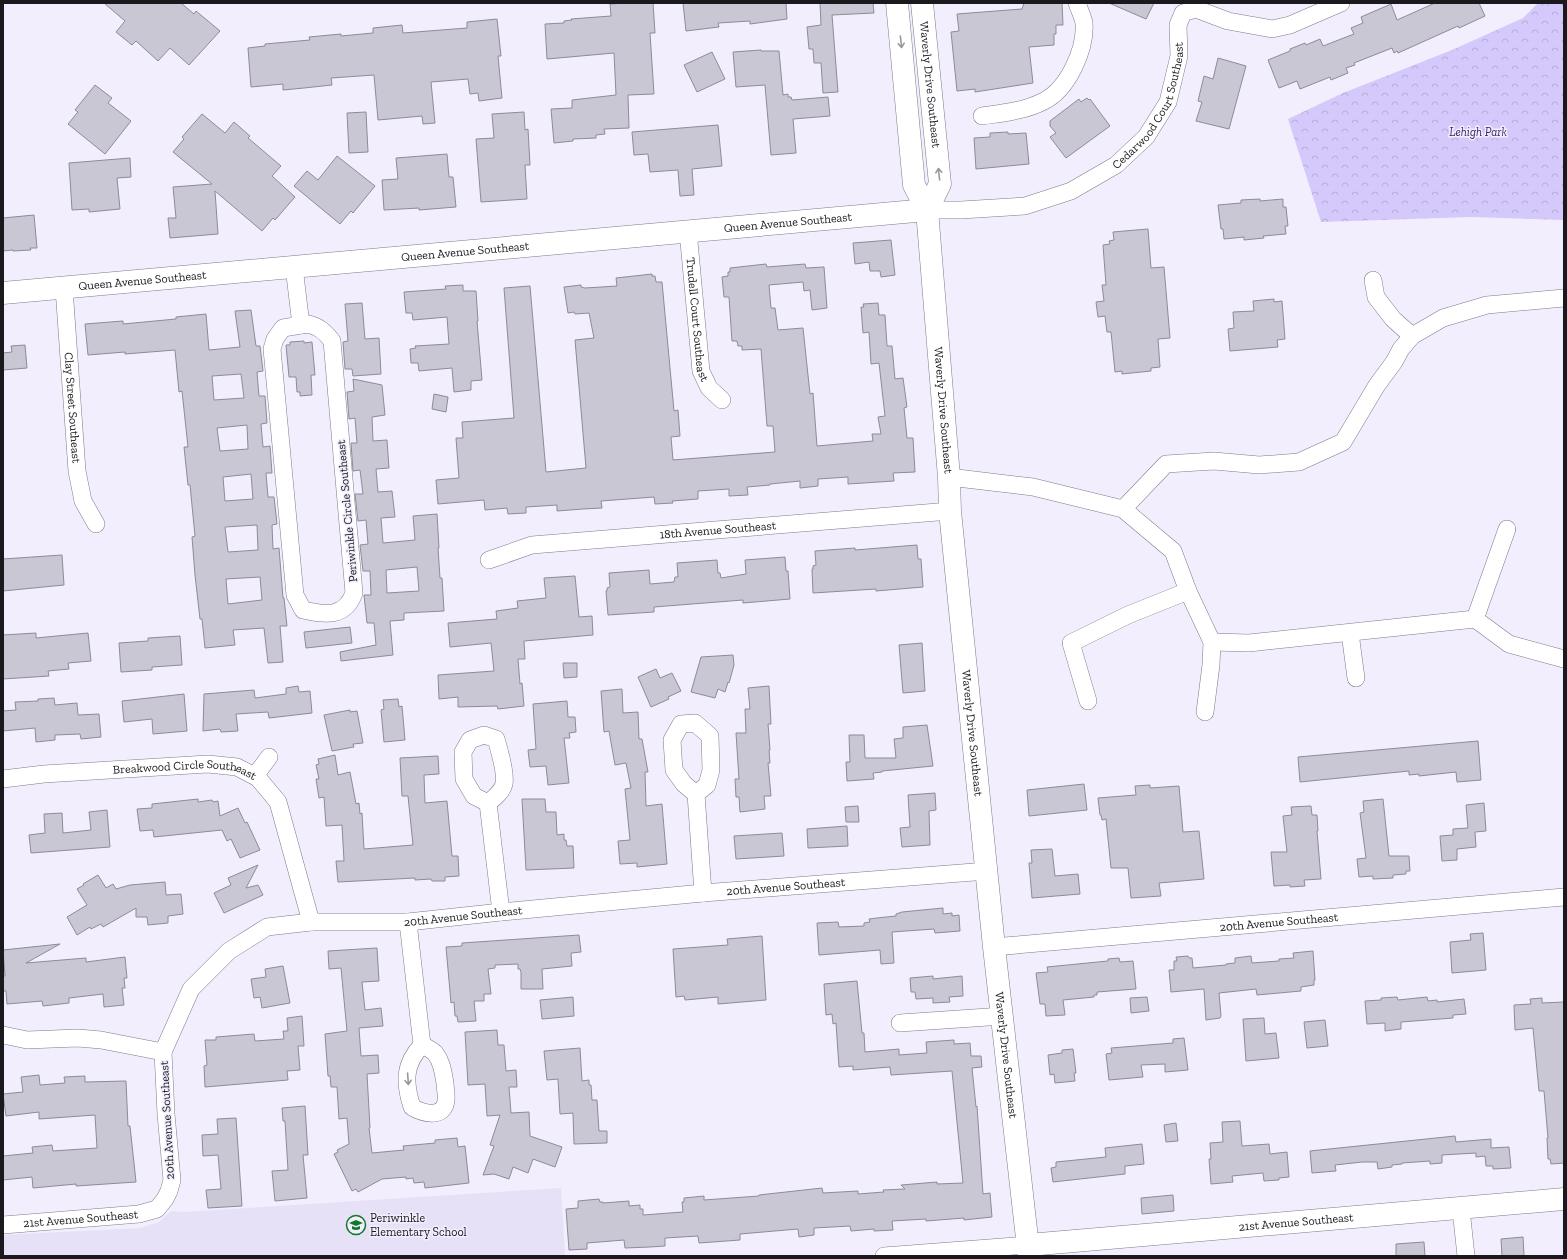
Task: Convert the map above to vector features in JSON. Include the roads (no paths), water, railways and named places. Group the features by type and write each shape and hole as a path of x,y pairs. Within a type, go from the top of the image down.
{"main road":[{"name":"Waverly Drive Southeast","path":"897,3 914,185 927,210 949,477 950,511 994,947 1028,1251"},
{"name":"Waverly Drive Southeast","path":"922,3 940,184 927,210"},
{"name":"Queen Avenue Southeast","path":"3,292 64,288 294,266 927,210"},
{"name":"21st Avenue Southeast","path":"1028,1251 1564,1199"}],"street":[{"path":"982,116 1022,110 1045,101 1065,83 1081,52 1084,22 1076,3"},
{"name":"Cedarwood Court Southeast","path":"927,210 961,210 1026,206 1071,191 1116,165 1146,137 1168,102 1179,56 1178,25 1183,13 1196,9 1228,21 1272,29 1290,25 1340,3"},
{"name":"Trudell Court Southeast","path":"688,231 702,371 709,388 722,400"},
{"path":"294,266 301,325"},
{"path":"1373,280 1376,297 1393,319 1412,336"},
{"name":"Clay Street Southeast","path":"64,288 77,471 83,501 96,524"},
{"path":"1123,509 1166,464 1214,461 1259,465 1299,462 1343,442 1377,385 1394,362 1401,349 1412,336 1443,318 1487,306 1564,298"},
{"name":"Periwinkle Circle Southeast","path":"301,325 314,325 324,331 332,341 354,593 350,602 341,611 320,614 303,610 295,595 272,349 275,339 283,328 301,325"},
{"path":"949,477 1033,488 1123,509 1173,551 1188,591 1212,642 1212,666 1206,712"},
{"name":"18th Avenue Southeast","path":"489,560 532,545 950,511"},
{"path":"1475,619 1507,529"},
{"path":"1088,701 1071,643 1128,616 1188,591"},
{"path":"1212,642 1249,643 1475,619 1508,644 1564,659"},
{"path":"1350,633 1356,678"},
{"path":"255,776 269,757"},
{"name":"Breakwood Circle Southeast","path":"3,779 44,774 208,764 237,766 258,778 278,802 311,922"},
{"path":"696,794 703,893"},
{"path":"488,803 501,912"},
{"name":"20th Avenue Southeast","path":"157,1209 166,1199 172,1180 166,1114 163,1052 191,988 229,951 267,927 311,922 408,922 703,893 987,871"},
{"name":"20th Avenue Southeast","path":"994,947 1564,897"},
{"path":"408,922 422,1045"},
{"path":"900,1023 1002,1016"},
{"path":"3,1035 27,1040 78,1038 101,1040 163,1052"},
{"name":"21st Avenue Southeast","path":"3,1225 139,1214 157,1209"},
{"path":"1461,1209 1466,1256"},
{"path":"884,1256 1028,1251"}],"place":[{"name":"Periwinkle Elementary School","path":"356,1225"}],"park label":[{"name":"Lehigh Park","path":"1478,132"}]}
